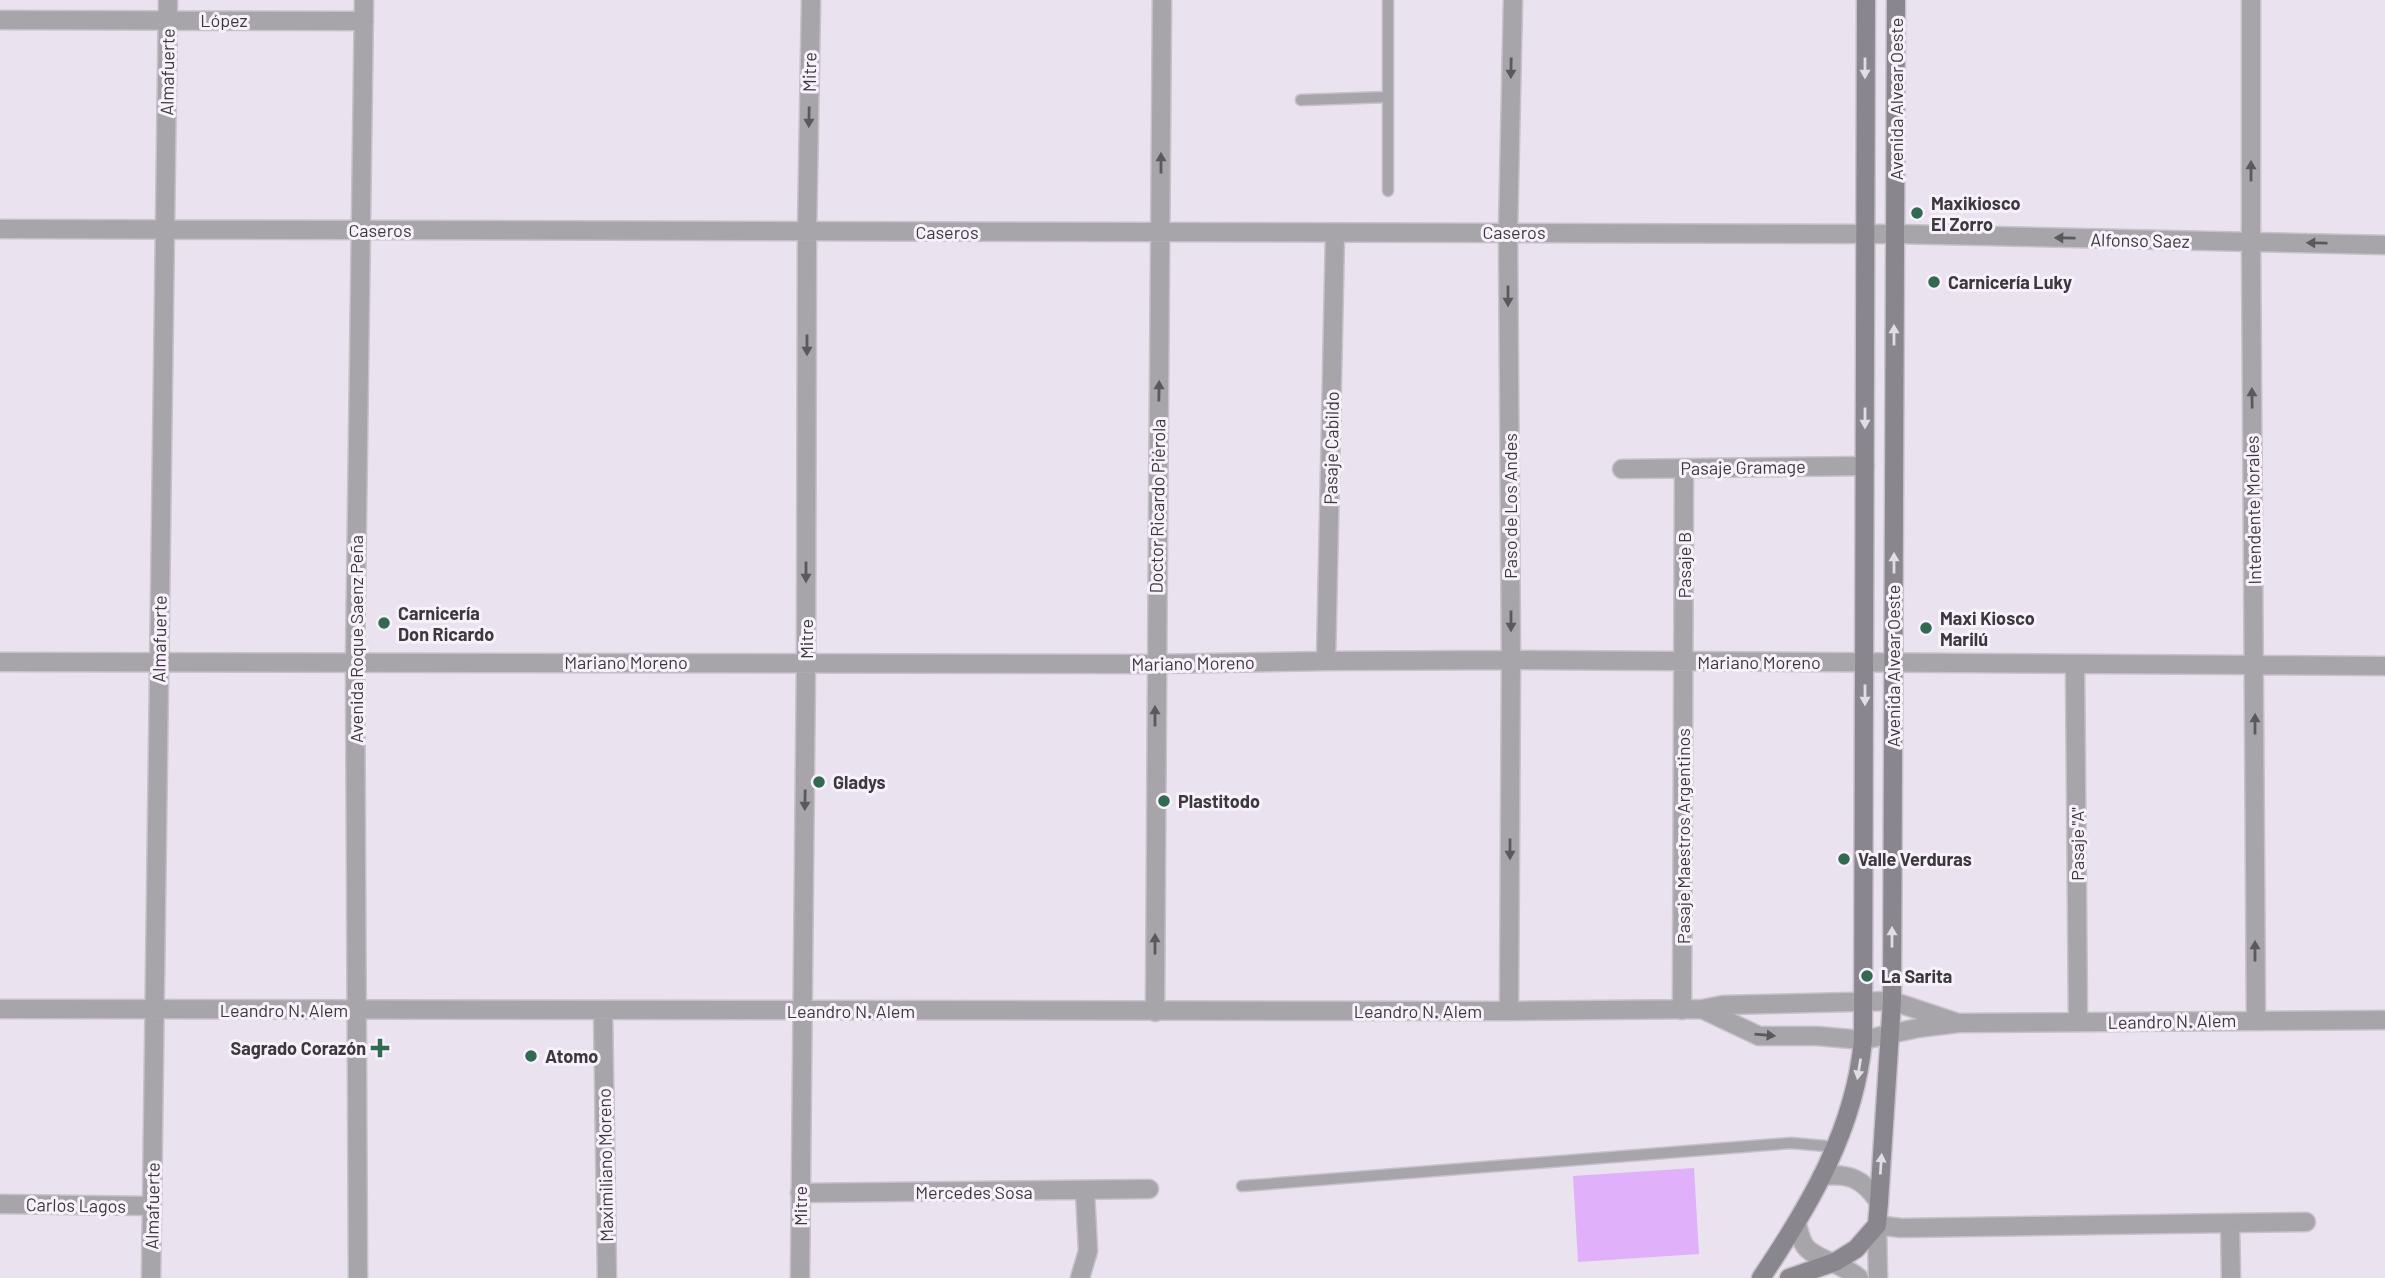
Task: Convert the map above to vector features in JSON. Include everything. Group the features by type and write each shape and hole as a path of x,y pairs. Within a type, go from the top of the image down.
{"main road":[{"name":"Avenida Alvear Oeste","path":"1762,1278 1797,1225 1837,1147 1854,1097 1863,1040 1866,0"},
{"name":"Avenida Alvear Oeste","path":"1877,1225 1892,1001 1896,0"},
{"path":"1789,1278 1835,1262 1856,1249 1877,1225"}],"street":[{"name":"Almafuerte","path":"151,1278 168,0"},
{"name":"Avenida Roque Saenz Peña","path":"358,1278 355,662 364,0"},
{"name":"Mitre","path":"800,1278 810,0"},
{"name":"Doctor Ricardo Piérola","path":"1155,1012 1161,0"},
{"name":"Paso de Los Andes","path":"1509,1011 1511,660 1508,232 1513,0"},
{"name":"Intendente Morales","path":"2251,0 2250,242 2256,1020"},
{"name":"López","path":"0,20 364,21"},
{"name":"Caseros","path":"0,229 1895,234"},
{"name":"Pasaje Cabildo","path":"1326,661 1335,234"},
{"name":"Alfonso Saez","path":"1895,234 2385,244"},
{"name":"Pasaje Gramage","path":"1622,469 1865,466"},
{"name":"Pasaje B","path":"1683,662 1684,468"},
{"name":"Mariano Moreno","path":"0,662 1155,664 1511,660 2076,666 2385,666"},
{"name":"Pasaje Maestros Argentinos","path":"1682,1010 1683,662"},
{"name":"Pasaje \"A\"","path":"2076,666 2078,1022"},
{"name":"Leandro N. Alem","path":"0,1009 1509,1011 1682,1010 1723,1005 1864,1000 1892,1001 1958,1023"},
{"name":"Leandro N. Alem","path":"1702,1009 1759,1036 1816,1036 1863,1040 1918,1028 1958,1023 2385,1020"},
{"name":"Maximiliano Moreno","path":"603,1010 607,1278"},
{"path":"1822,1175 1841,1174 1855,1179 1868,1186 1879,1202"},
{"name":"Mercedes Sosa","path":"800,1193 1149,1189"},
{"path":"1080,1278 1088,1251 1086,1191"},
{"name":"Carlos Lagos","path":"0,1204 152,1206"},
{"path":"1878,1278 1877,1225 1901,1228 2306,1222"},
{"path":"2230,1223 2231,1278"},
{"path":"1797,1225 1805,1246 1817,1257 1835,1262 1859,1278"}],"lane":[{"path":"1388,0 1388,191"},
{"path":"1301,100 1388,97"},
{"path":"1242,1186 1791,1143 1837,1147"}],"shaded area":[{"path":"1694,1168 1699,1254 1578,1262 1573,1176"}],"place":[{"name":"Maxikiosco El Zorro","path":"1917,213"},
{"name":"Carnicería Luky","path":"1934,282"},
{"name":"Carnicería Don Ricardo","path":"384,623"},
{"name":"Maxi Kiosco Marilú","path":"1926,628"},
{"name":"Gladys","path":"819,782"},
{"name":"Plastitodo","path":"1164,801"},
{"name":"Valle Verduras","path":"1844,859"},
{"name":"La Sarita","path":"1867,976"},
{"name":"Sagrado Corazón","path":"380,1048"},
{"name":"Atomo","path":"531,1056"}]}
